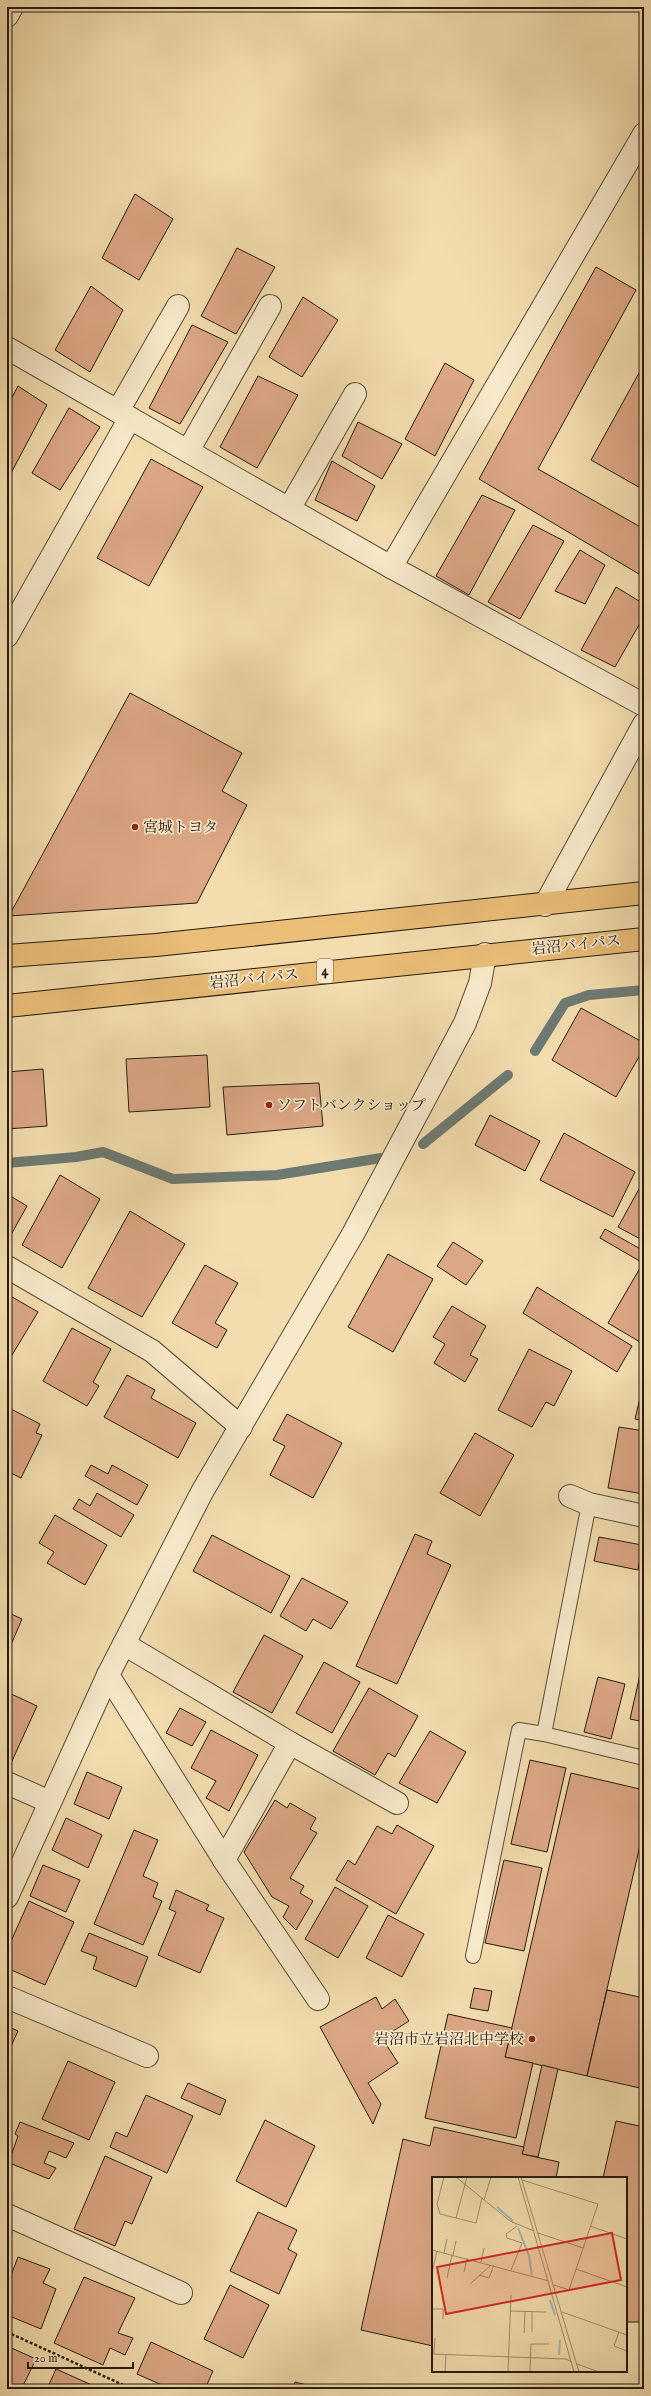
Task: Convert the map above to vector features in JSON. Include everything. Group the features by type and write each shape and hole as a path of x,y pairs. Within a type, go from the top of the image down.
{"highway":[{"path":"7,956 156,945 545,905 644,893"},
{"name":"岩沼バイパス","path":"7,1006 485,954 644,939"}],"street":[{"path":"7,16 12,7"},
{"path":"391,567 644,134"},
{"path":"7,636 124,414 178,306"},
{"path":"188,451 270,306"},
{"path":"7,348 391,567 644,705"},
{"path":"289,509 355,394"},
{"path":"545,905 644,724"},
{"path":"7,1896 108,1675 202,1492 353,1234 465,1023 480,983 485,954"},
{"path":"7,1266 152,1351 240,1427"},
{"path":"579,1500 644,1516"},
{"path":"124,1644 290,1743 397,1803"},
{"path":"108,1675 224,1860 318,1999"},
{"path":"224,1860 290,1743"},
{"path":"7,1783 50,1802"},
{"path":"7,1997 147,2056"},
{"path":"7,2215 180,2293"}],"lane":[{"path":"544,1734 579,1500"},
{"path":"473,1956 519,1730 544,1734 644,1758"}],"path":[{"path":"7,2332 132,2389"}],"building":[{"path":"135,194 173,219 139,280 102,258"},
{"path":"237,248 275,267 236,334 201,316"},
{"path":"596,267 636,290 538,469 644,529 644,577 479,479"},
{"path":"91,286 123,310 90,372 55,350"},
{"path":"303,297 338,320 302,377 269,357"},
{"path":"192,325 228,342 180,424 149,408"},
{"path":"445,363 474,380 435,456 405,439"},
{"path":"644,364 644,490 591,460"},
{"path":"258,376 298,395 257,468 220,447"},
{"path":"18,386 47,405 9,477 7,476 7,407"},
{"path":"69,408 100,427 60,490 32,473"},
{"path":"358,422 402,444 382,479 342,456"},
{"path":"151,459 203,487 149,586 97,558"},
{"path":"332,461 375,486 357,521 315,500"},
{"path":"482,495 515,510 469,595 436,576"},
{"path":"533,525 564,541 520,619 488,602"},
{"path":"580,550 605,565 585,604 555,591"},
{"path":"616,587 644,604 644,616 615,667 581,650"},
{"path":"130,693 242,753 222,791 247,805 197,903 9,916"},
{"path":"581,1008 644,1043 644,1048 616,1097 552,1060"},
{"path":"207,1055 210,1107 129,1112 126,1059"},
{"path":"43,1069 47,1126 7,1129 7,1072"},
{"path":"319,1083 323,1126 227,1135 223,1087"},
{"path":"490,1115 540,1141 525,1171 475,1145"},
{"path":"564,1133 635,1172 613,1217 540,1180"},
{"path":"60,1175 100,1199 62,1268 22,1245"},
{"path":"644,1180 644,1241 618,1227"},
{"path":"7,1194 27,1206 12,1233 7,1230"},
{"path":"130,1211 185,1244 142,1317 88,1288"},
{"path":"605,1229 644,1251 644,1336 640,1342 608,1323 643,1263 600,1238"},
{"path":"453,1242 483,1261 466,1285 437,1266"},
{"path":"388,1254 433,1279 393,1352 348,1327"},
{"path":"205,1265 238,1283 215,1323 227,1330 217,1348 172,1323"},
{"path":"537,1287 632,1346 617,1372 523,1313"},
{"path":"7,1294 38,1312 9,1360 7,1359"},
{"path":"452,1306 486,1326 470,1355 478,1359 465,1382 434,1363 445,1344 433,1337"},
{"path":"72,1328 111,1349 93,1382 99,1386 87,1406 43,1381"},
{"path":"529,1349 572,1371 554,1406 546,1402 532,1427 498,1410"},
{"path":"127,1375 155,1390 151,1398 196,1423 178,1458 104,1417"},
{"path":"642,1389 644,1389 644,1421 635,1419"},
{"path":"7,1407 40,1424 36,1433 42,1435 21,1478 7,1471"},
{"path":"287,1414 342,1443 313,1498 270,1475 285,1446 273,1440"},
{"path":"619,1427 644,1431 644,1494 608,1488"},
{"path":"475,1433 514,1455 480,1516 440,1493"},
{"path":"91,1465 108,1474 112,1465 148,1485 137,1505 85,1476"},
{"path":"97,1493 134,1515 121,1537 73,1509 79,1499 90,1506"},
{"path":"55,1515 107,1545 85,1585 47,1563 54,1552 39,1543"},
{"path":"415,1534 432,1541 427,1554 451,1565 397,1684 356,1666"},
{"path":"212,1535 290,1576 271,1613 193,1571"},
{"path":"599,1537 642,1545 638,1570 594,1561"},
{"path":"302,1578 348,1602 331,1629 313,1619 306,1631 280,1616"},
{"path":"7,1612 22,1619 7,1654"},
{"path":"264,1635 303,1656 272,1713 233,1692"},
{"path":"644,1657 644,1722 630,1719"},
{"path":"324,1662 360,1682 332,1733 296,1713"},
{"path":"598,1677 625,1684 611,1739 584,1732"},
{"path":"369,1688 418,1716 395,1757 388,1753 375,1775 333,1751"},
{"path":"7,1692 37,1706 12,1761 7,1758"},
{"path":"180,1708 206,1722 192,1746 166,1733"},
{"path":"211,1730 258,1755 229,1811 206,1798 216,1781 191,1768"},
{"path":"430,1731 466,1752 437,1803 399,1783"},
{"path":"530,1760 566,1768 547,1852 511,1844"},
{"path":"87,1772 122,1787 109,1819 74,1804"},
{"path":"571,1773 644,1790 644,1828 587,2076 505,2057"},
{"path":"275,1800 287,1808 290,1803 316,1818 310,1829 317,1833 290,1878 304,1886 300,1893 313,1901 296,1930 283,1917 289,1906 272,1897 244,1852"},
{"path":"66,1818 102,1835 88,1868 52,1850"},
{"path":"397,1825 434,1846 396,1914 336,1880 348,1860 355,1865 377,1826 392,1834"},
{"path":"134,1830 158,1840 143,1876 158,1883 153,1897 162,1901 143,1945 94,1924"},
{"path":"504,1860 542,1868 524,1951 485,1943"},
{"path":"43,1865 80,1880 66,1912 30,1896"},
{"path":"335,1887 368,1906 338,1958 305,1939"},
{"path":"176,1890 209,1905 206,1910 224,1918 200,1973 158,1955 176,1912 169,1909"},
{"path":"29,1901 74,1922 45,1985 7,1968 7,1950"},
{"path":"388,1915 424,1934 402,1977 366,1958"},
{"path":"89,1933 148,1957 136,1987 93,1969 97,1957 81,1951"},
{"path":"474,1988 492,1991 488,2011 470,2008"},
{"path":"607,1990 644,1998 644,2089 587,2076"},
{"path":"376,1997 382,2009 395,1999 409,2021 382,2038 398,2063 368,2083 381,2104 373,2124 320,2027"},
{"path":"448,2014 512,2028 505,2057 533,2063 516,2138 425,2118"},
{"path":"7,2026 18,2031 7,2055"},
{"path":"68,2061 115,2082 89,2140 42,2119"},
{"path":"542,2065 558,2069 538,2157 522,2154"},
{"path":"188,2083 226,2100 220,2115 181,2098"},
{"path":"146,2095 193,2116 167,2173 110,2147 116,2132 127,2137"},
{"path":"265,2120 315,2146 286,2207 236,2181"},
{"path":"616,2121 644,2127 644,2322 627,2322 627,2177 603,2177"},
{"path":"20,2122 74,2143 66,2158 49,2151 44,2163 56,2168 49,2179 7,2162 7,2152 12,2153 18,2136 15,2134"},
{"path":"434,2127 524,2147 522,2154 559,2162 556,2177 432,2177 432,2346 361,2330 403,2139 430,2146"},
{"path":"105,2156 152,2177 132,2224 125,2221 115,2246 74,2229"},
{"path":"258,2212 297,2230 288,2249 297,2254 279,2294 230,2271"},
{"path":"7,2229 12,2232 7,2244"},
{"path":"18,2257 50,2269 43,2283 56,2289 41,2329 7,2315 7,2286"},
{"path":"84,2277 135,2298 118,2333 133,2338 125,2355 110,2348 103,2365 54,2343"},
{"path":"230,2285 269,2305 243,2358 204,2339"},
{"path":"151,2342 213,2371 205,2389 171,2389 137,2374"},
{"path":"7,2346 36,2359 22,2388 25,2389 7,2389"},
{"path":"56,2369 94,2386 93,2389 47,2389"},
{"path":"295,2382 323,2389 293,2389"}],"waterway":[{"path":"535,1051 565,1003 589,995 644,990"},
{"path":"423,1144 508,1075"},
{"path":"7,1163 76,1157 103,1152 173,1179 277,1175 381,1158"}],"place":[{"name":"宮城トヨタ","path":"135,827"},
{"name":"ソフトバンクショップ","path":"269,1105"},
{"name":"岩沼市立岩沼北中学校","path":"532,2039"}]}
